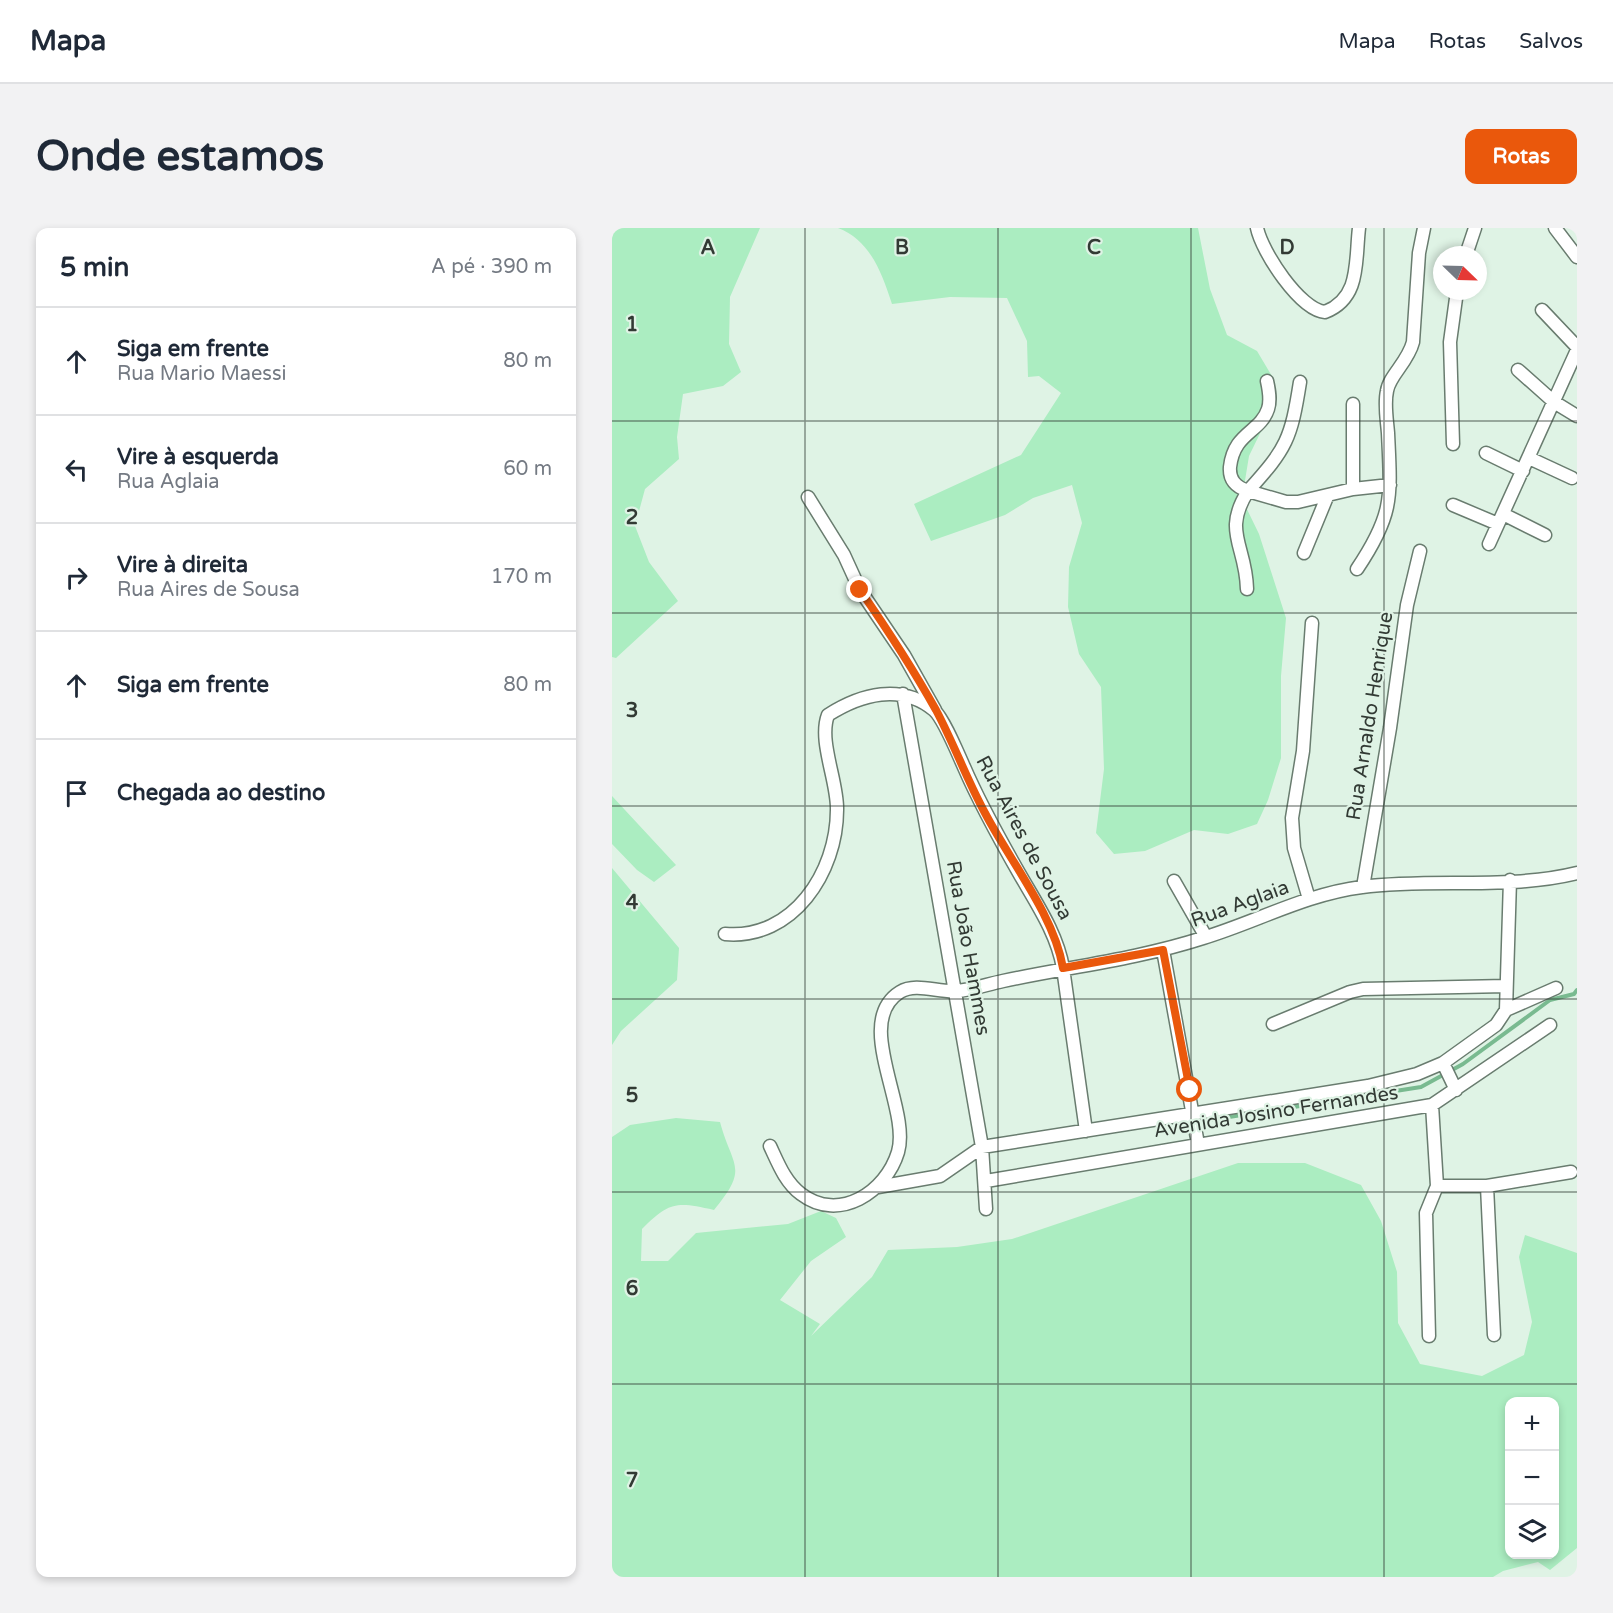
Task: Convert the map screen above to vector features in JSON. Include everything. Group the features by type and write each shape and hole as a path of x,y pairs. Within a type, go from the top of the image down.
{"street":[{"path":"1257,228 1259,238 1285,280 1310,308 1325,312 1346,299 1351,290 1359,228"},
{"path":"1357,569 1384,525 1390,485 1386,393 1409,356 1419,253 1424,228"},
{"path":"1469,246 1475,228"},
{"path":"1555,228 1577,257"},
{"path":"1453,444 1450,342 1456,300"},
{"path":"1489,544 1577,348 1542,310"},
{"path":"1518,370 1554,402 1577,416"},
{"path":"1267,381 1268,410 1235,446 1231,456 1232,479 1239,488 1286,502 1327,497 1353,489 1390,485"},
{"path":"1247,589 1245,561 1233,525 1235,515 1248,491 1278,457 1289,438 1300,382"},
{"path":"1353,404 1353,489"},
{"path":"1486,453 1523,471"},
{"path":"1529,458 1572,478"},
{"name":"Rua Aires de Sousa","path":"808,497 844,555 860,590 904,655 936,711 984,812 1048,926 1061,955 1086,1131"},
{"path":"1304,553 1327,497"},
{"path":"1453,505 1501,519 1545,536"},
{"name":"Rua Arnaldo Henrique","path":"1363,887 1390,728 1407,605 1420,551"},
{"path":"1309,900 1294,848 1292,826 1303,751 1312,623"},
{"path":"725,934 753,933 794,912 806,901 824,871 831,852 838,808 825,732 828,715 861,697 878,694 903,694 936,711"},
{"name":"Rua João Hammes","path":"903,694 982,1147 987,1209"},
{"name":"Rua Aglaia","path":"878,1187 898,1152 901,1129 882,1053 884,1011 901,991 918,988 956,991 1163,950 1206,938 1309,900 1363,887 1560,877 1577,873"},
{"path":"1173,880 1206,938"},
{"path":"1506,1010 1510,880"},
{"path":"1163,950 1198,1144"},
{"path":"1273,1024 1363,989 1506,986"},
{"name":"Avenida Josino Fernandes","path":"878,1187 940,1176 982,1147 1368,1086 1446,1069 1496,1025 1506,1010 1556,988"},
{"name":"Avenida Josino Fernandes","path":"986,1181 1432,1105 1550,1025"},
{"path":"1446,1069 1456,1090"},
{"path":"1429,1336 1426,1213 1437,1186 1432,1105"},
{"path":"770,1146 788,1182 812,1202 826,1206 845,1206 878,1187"},
{"path":"1437,1186 1487,1185 1572,1172"},
{"path":"1487,1185 1494,1335"}],"green space":[{"path":"612,228 760,228 730,297 729,344 741,372 723,386 683,394 677,437 679,459 645,489 635,526 649,562 678,601 616,658 612,657"},
{"path":"838,228 1198,228 1210,289 1227,335 1257,351 1273,378 1267,419 1249,456 1242,499 1259,534 1286,618 1281,676 1281,758 1268,800 1257,824 1228,834 1194,830 1145,851 1114,854 1096,833 1104,769 1101,687 1079,654 1068,607 1069,567 1082,523 1072,485 1033,498 1005,515 931,541 914,504 1021,455 1061,393 1039,376 1028,377 1027,341 1007,298 950,297 892,304 879,269 867,249 849,233"},
{"path":"612,796 676,865 654,882 637,870 612,844"},
{"path":"612,868 679,948 677,980 621,1031 612,1045"},
{"path":"676,1118 720,1122 733,1158 735,1175 732,1184 714,1210 675,1206 660,1213 642,1229 641,1261 668,1261 696,1233 788,1224 821,1211 836,1218 846,1237 811,1261 780,1300 820,1324 811,1336 872,1277 888,1250 957,1247 1012,1239 1238,1163 1305,1163 1361,1185 1381,1221 1397,1272 1398,1323 1420,1364 1482,1376 1524,1355 1532,1322 1519,1257 1525,1235 1577,1253 1577,1548 1550,1570 1538,1562 1503,1571 1493,1577 612,1577 612,1137 630,1125"}],"waterway":[{"path":"1210,1120 1421,1087 1463,1064 1550,1000 1574,994 1577,990"}],"route":[{"path":"860,590 904,655 936,711 984,812 1056,942 1063,968 1163,950 1190,1090"}]}
